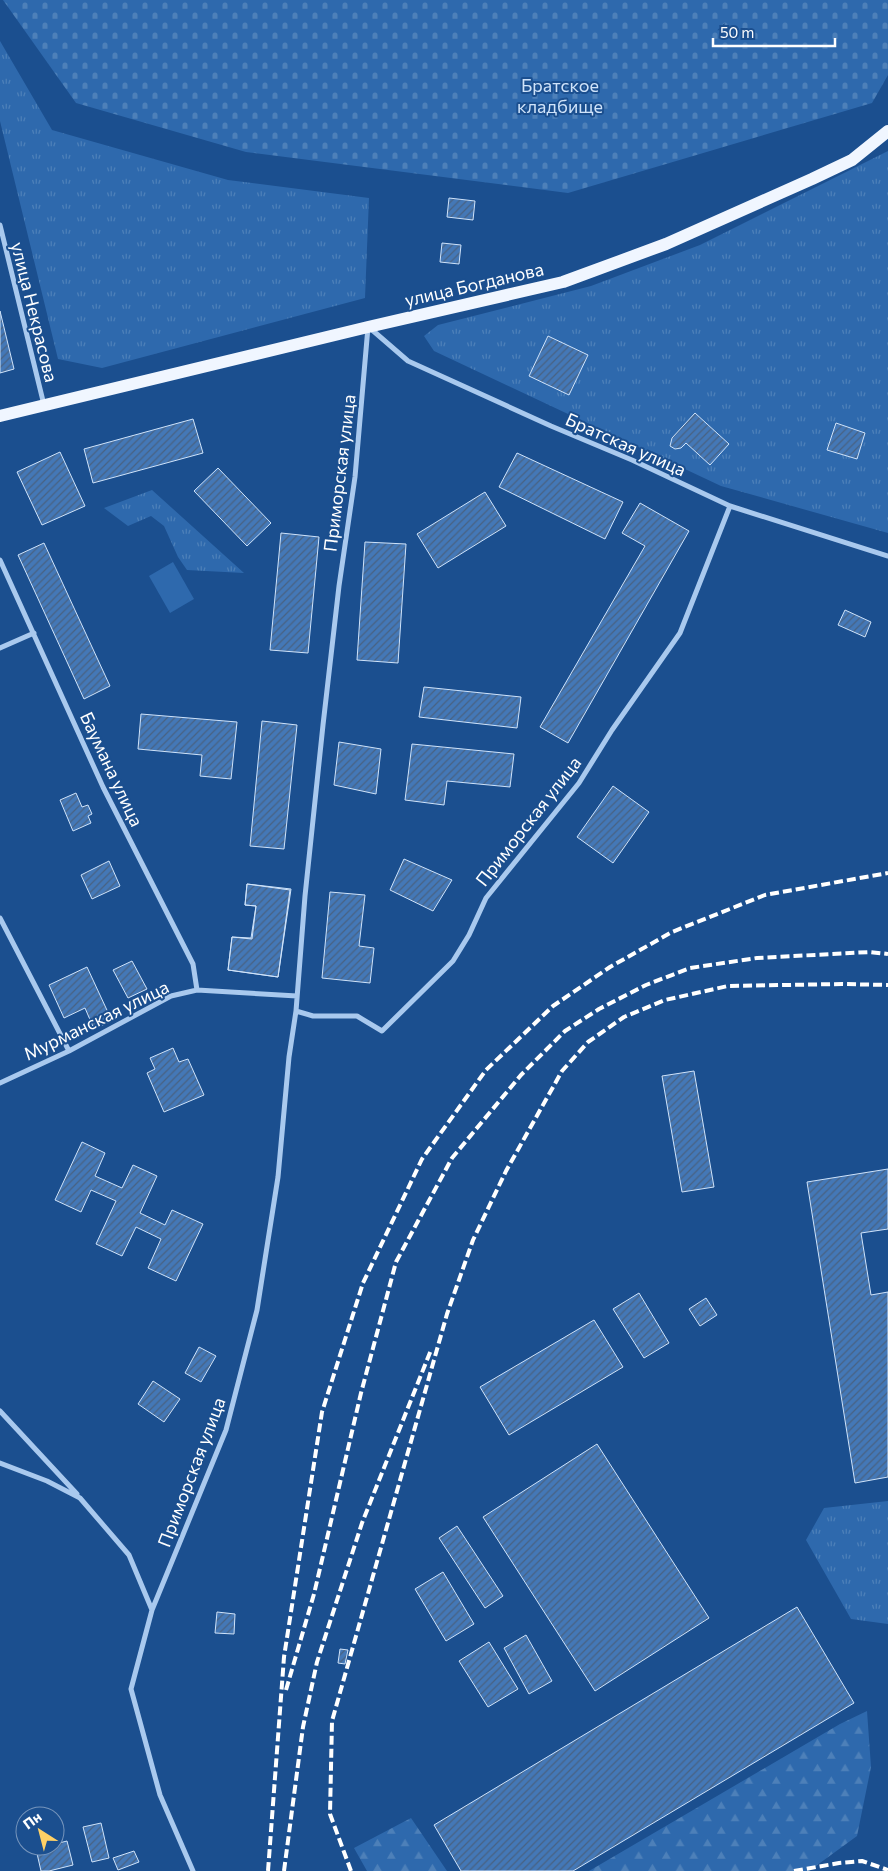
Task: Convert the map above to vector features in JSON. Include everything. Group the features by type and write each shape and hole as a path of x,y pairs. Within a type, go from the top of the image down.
{"main road":[{"name":"улица Богданова","path":"0,416 563,282 666,244 852,160 888,132"}],"street":[{"name":"улица Некрасова","path":"0,224 44,405"},
{"name":"Братская улица","path":"368,327 408,361 551,426 632,460 730,506 888,556"},
{"name":"Приморская улица","path":"193,1871 160,1795 132,1689 152,1610 226,1430 257,1310 278,1177 289,1057 296,1011 322,725 355,477 368,327"},
{"name":"Приморская улица","path":"296,1011 313,1016 357,1016 382,1031 453,961 469,935 486,898 579,783 612,730 680,633 730,506"},
{"name":"Баумана улица","path":"0,560 103,788 193,964 197,990"},
{"path":"0,648 34,633"},
{"path":"0,918 69,1051"},
{"name":"Мурманская улица","path":"0,1083 69,1051 170,996 197,990 297,996"},
{"path":"0,1411 80,1498 129,1556 152,1610"},
{"path":"0,1463 47,1481 80,1498"}],"green space":[{"name":"Братское кладбище","path":"3,0 888,0 888,75 872,103 568,193 246,152 76,103"},
{"path":"0,41 52,130 228,180 369,198 365,298 102,368 58,359 0,121"},
{"path":"888,151 888,533 721,486 434,351 424,336 438,325 591,286 700,245"},
{"path":"152,490 244,573 187,570 178,557 164,526 151,516 128,526 104,508"},
{"path":"173,562 194,599 170,613 149,576"},
{"path":"888,1501 888,1624 851,1619 806,1540 824,1508"},
{"path":"867,1711 871,1767 857,1836 809,1871 589,1871 840,1724"},
{"path":"411,1818 447,1871 367,1871 354,1848"}],"building":[{"path":"449,198 475,201 473,220 447,217"},
{"path":"442,243 461,245 459,264 440,262"},
{"path":"0,311 14,369 0,373"},
{"path":"548,336 588,355 569,395 529,376"},
{"path":"695,413 729,444 710,465 686,443 681,448 675,449 670,446 672,438"},
{"path":"193,419 203,453 93,483 84,449"},
{"path":"836,423 865,433 857,459 827,450"},
{"path":"60,452 85,506 42,525 17,472"},
{"path":"517,453 623,502 605,539 499,487"},
{"path":"218,468 271,523 247,546 194,491"},
{"path":"485,492 506,526 438,568 417,534"},
{"path":"640,503 689,531 568,743 540,727 645,546 622,533"},
{"path":"281,533 319,537 308,653 270,650"},
{"path":"365,542 406,544 398,663 357,660"},
{"path":"44,543 110,686 84,699 18,555"},
{"path":"845,610 871,622 865,637 838,625"},
{"path":"424,687 521,697 517,728 419,717"},
{"path":"141,714 237,722 231,779 200,776 202,755 138,749"},
{"path":"262,721 297,725 284,849 250,846"},
{"path":"339,742 381,749 376,794 334,785"},
{"path":"412,744 514,754 510,787 447,781 444,805 405,800"},
{"path":"613,786 649,812 613,863 577,837"},
{"path":"76,793 82,807 88,805 92,814 88,816 91,823 73,831 60,800"},
{"path":"404,859 452,880 433,911 390,890"},
{"path":"109,861 120,886 92,899 81,875"},
{"path":"247,884 291,889 278,977 228,970 232,937 251,938 256,906 245,905"},
{"path":"247,884 290,890 278,977 228,970 232,937 252,939 256,906 245,905"},
{"path":"330,892 365,895 359,946 374,948 370,983 322,978"},
{"path":"132,961 147,989 128,998 113,970"},
{"path":"87,967 112,1021 94,1029 85,1008 64,1018 49,985"},
{"path":"173,1048 179,1062 188,1059 204,1095 164,1112 147,1073 155,1069 150,1058"},
{"path":"694,1071 714,1187 682,1192 662,1076"},
{"path":"82,1142 105,1153 95,1176 122,1188 133,1165 157,1176 140,1213 165,1225 172,1210 203,1224 176,1281 148,1268 161,1239 136,1227 122,1256 96,1244 116,1201 91,1190 81,1212 55,1200"},
{"path":"888,1169 888,1229 861,1233 871,1295 888,1292 888,1477 855,1483 807,1182"},
{"path":"639,1293 669,1343 644,1358 613,1309"},
{"path":"706,1298 717,1315 700,1326 689,1309"},
{"path":"594,1320 623,1367 509,1435 480,1387"},
{"path":"199,1347 216,1356 201,1382 185,1373"},
{"path":"153,1381 180,1399 164,1422 138,1404"},
{"path":"597,1444 709,1618 595,1691 483,1517"},
{"path":"457,1526 503,1596 485,1608 439,1538"},
{"path":"443,1572 474,1624 446,1641 415,1589"},
{"path":"797,1607 854,1703 573,1871 461,1871 434,1825"},
{"path":"217,1612 235,1614 234,1634 215,1633"},
{"path":"526,1635 552,1681 529,1694 504,1648"},
{"path":"489,1642 518,1689 488,1707 459,1661"},
{"path":"340,1649 348,1650 345,1664 338,1663"},
{"path":"101,1823 109,1858 92,1862 83,1827"},
{"path":"67,1841 73,1865 41,1871 38,1856 65,1856 65,1842"},
{"path":"134,1851 139,1862 118,1870 113,1858"}],"railway":[{"path":"268,1871 284,1657 322,1412 363,1283 422,1159 486,1070 553,1006 610,967 672,932 765,895 888,873"},
{"path":"286,1690 314,1594 361,1393 396,1262 452,1158 521,1075 565,1031 599,1009 646,985 690,968 757,958 870,952 888,954"},
{"path":"351,1871 330,1814 332,1721 447,1314 473,1240 506,1171 562,1071 588,1042 624,1017 665,1000 728,986 888,985"},
{"path":"284,1871 303,1727 317,1662 362,1523 431,1350"},
{"path":"794,1871 862,1861 888,1870"}]}
